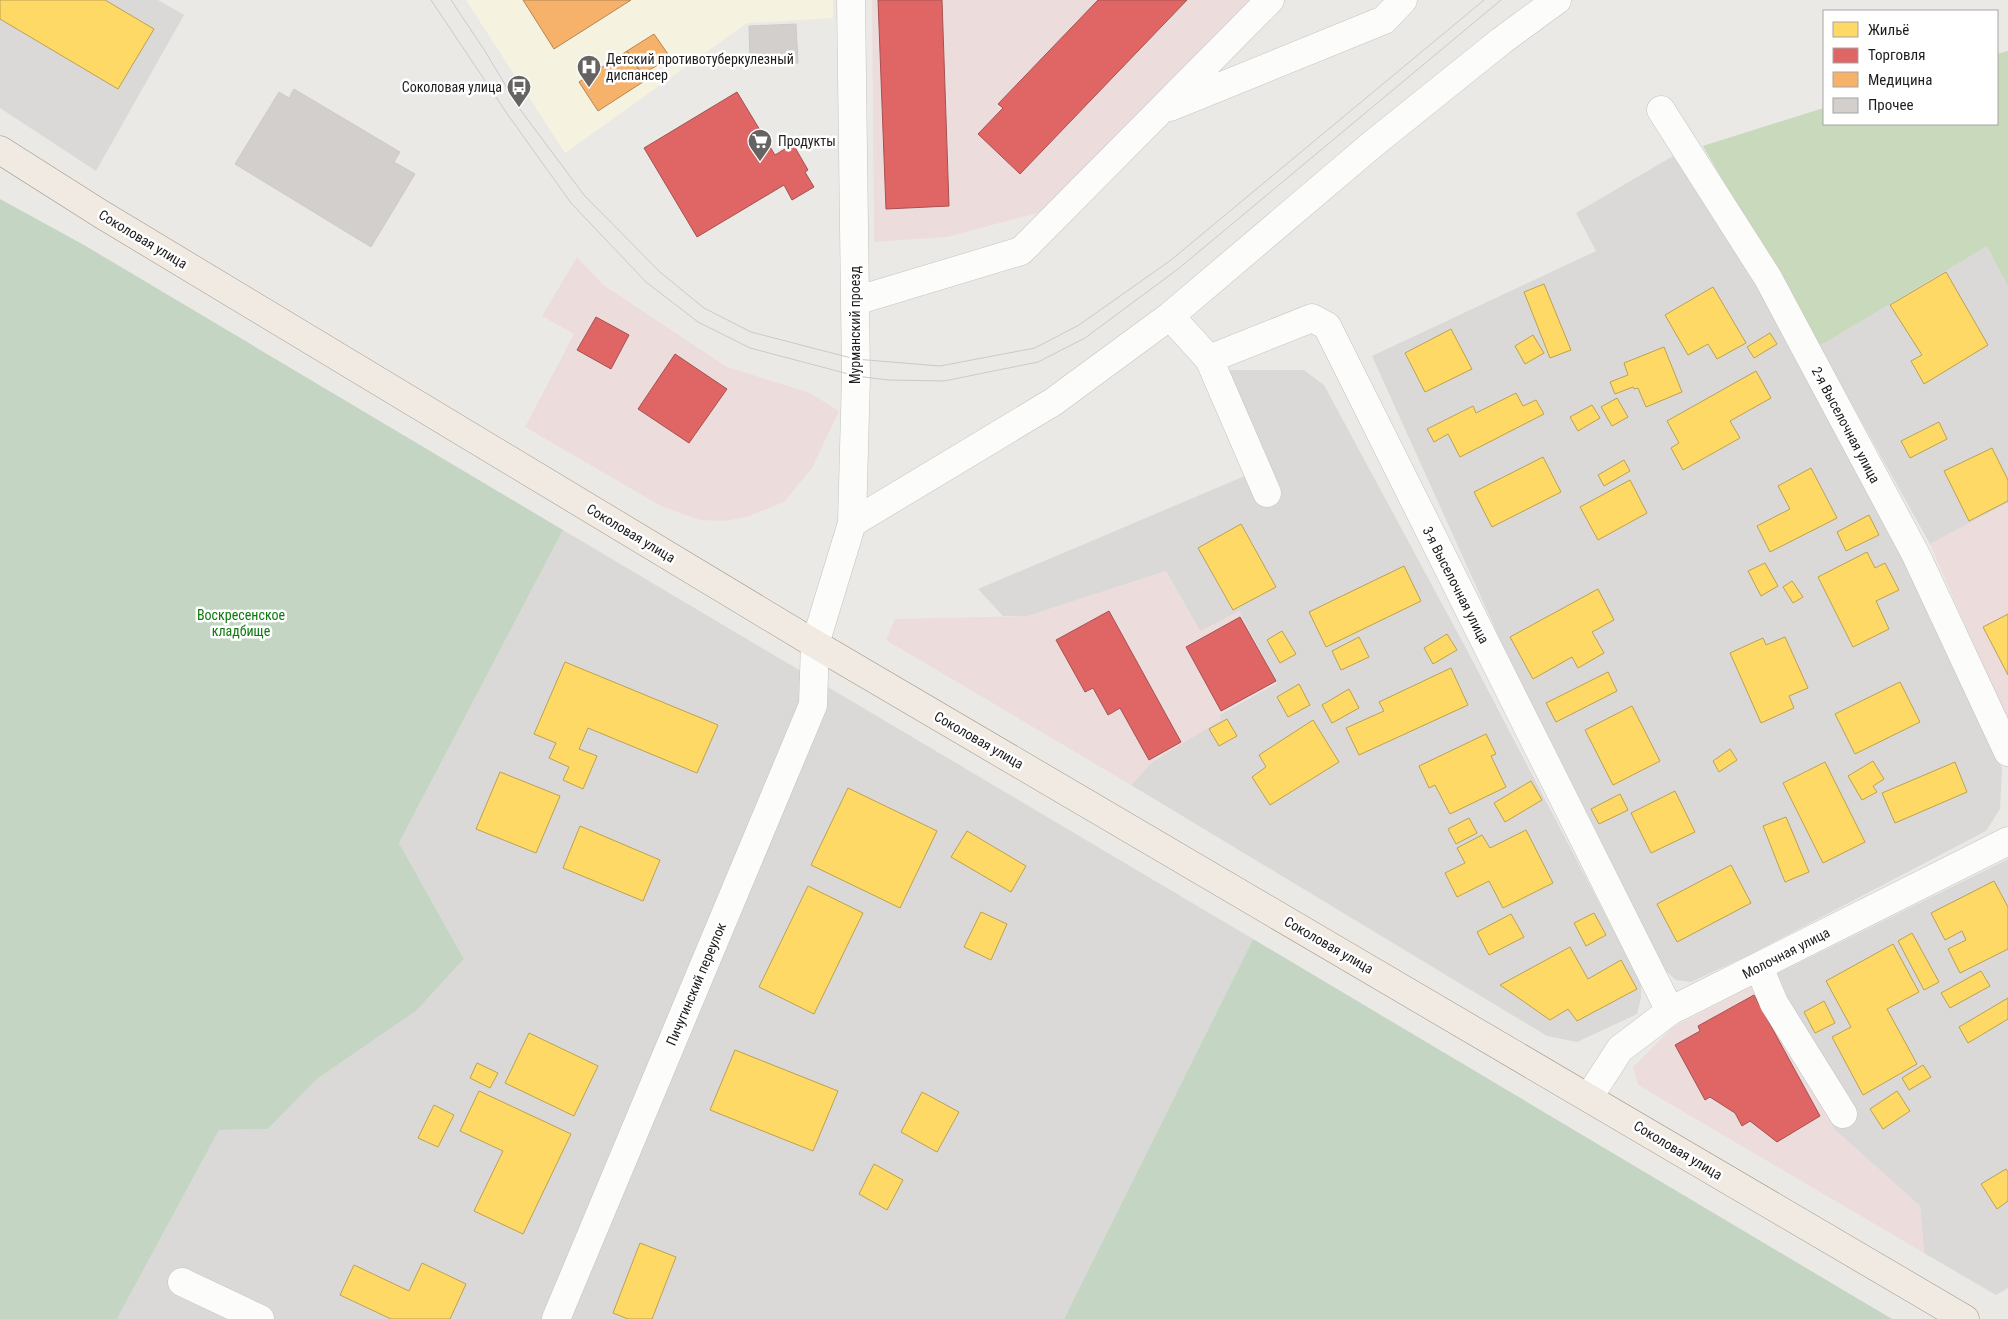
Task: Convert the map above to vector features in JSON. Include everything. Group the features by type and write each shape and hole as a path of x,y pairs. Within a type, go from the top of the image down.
{"main road":[{"name":"Соколовая улица","path":"0,150 101,214 815,644 1965,1319"}],"street":[{"name":"Мурманский проезд","path":"815,644 852,523 855,301 851,0"},
{"path":"855,301 1021,251 1270,0"},
{"path":"1157,112 1384,20 1403,0"},
{"path":"852,523 1053,402 1170,316 1374,142 1501,41 1557,0"},
{"name":"2-я Выселочная улица","path":"1661,110 1768,278 1916,555 2008,752"},
{"path":"1170,316 1209,359 1267,492"},
{"name":"3-я Выселочная улица","path":"1209,359 1312,318 1327,326 1670,1011"},
{"name":"Пичугинский переулок","path":"556,1319 813,705 815,644"},
{"name":"Молочная улица","path":"1589,1097 1620,1049 1670,1011 2008,841"},
{"path":"1759,967 1774,1003 1843,1114"},
{"path":"182,1282 260,1319"}],"shaded area":[{"path":"0,0 158,0 184,15 96,171 0,108"},
{"name":"Детский противотуберкулезный диспансер","path":"466,0 833,0 833,18 747,23 565,153"},
{"path":"872,0 1286,0 1093,198 947,237 874,242"},
{"path":"2008,51 2008,503 1930,544 1778,272 1703,146 1823,108 1823,125 1998,125 1998,54"},
{"path":"1673,156 1757,287 1904,561 2002,768 2000,809 1986,831 1749,955 1691,982 1676,980 1665,970 1500,639 1372,356 1596,251 1576,213"},
{"path":"577,257 603,285 727,367 810,393 839,411 812,468 784,502 747,517 724,521 700,520 661,506 525,427 574,334 542,316"},
{"path":"1200,370 1304,370 1324,385 1469,654 1641,983 1641,998 1637,1014 1577,1042 1547,1036 1131,785 1152,762 1220,720 1219,715 1277,683 1200,631 1166,571 1028,616 1003,616 978,589 1252,473"},
{"path":"2008,503 2008,724 1930,544"},
{"path":"563,530 1253,939 1064,1319 117,1319 219,1130 268,1129 317,1079 416,1011 464,959 399,843"},
{"path":"1166,571 1200,631 1239,611 1277,682 1219,714 1221,720 1152,762 1131,785 886,640 895,619 1028,616"},
{"path":"2008,859 2008,1288 1996,1295 1924,1253 1920,1206 1834,1129 1755,985"},
{"path":"1755,985 1834,1129 1920,1206 1924,1253 1638,1085 1633,1067 1673,1027"}],"green space":[{"path":"2008,51 2008,286 1987,246 1819,346 1703,146 1823,108 1823,125 1998,125 1998,54"},
{"name":"Воскресенское кладбище","path":"0,199 84,245 563,530 399,843 464,959 416,1011 317,1079 268,1129 219,1130 117,1319 0,1319"},
{"path":"1253,939 1892,1319 1064,1319"}],"building: Жильё":[{"path":"0,0 105,0 154,29 118,89 0,19"},
{"path":"1946,272 1988,345 1924,384 1911,361 1922,355 1890,305"},
{"path":"1544,284 1571,350 1550,358 1524,292"},
{"path":"1713,287 1746,343 1717,359 1708,344 1688,355 1665,315"},
{"path":"1451,329 1472,369 1425,392 1405,353"},
{"path":"1770,333 1777,344 1754,358 1747,347"},
{"path":"1533,335 1544,353 1525,364 1515,346"},
{"path":"1664,347 1682,392 1646,407 1638,388 1634,389 1633,387 1615,394 1610,382 1628,375 1624,363"},
{"path":"1756,371 1771,398 1730,421 1740,438 1683,470 1671,448 1679,443 1667,421"},
{"path":"1516,393 1523,406 1536,400 1544,414 1460,457 1448,434 1434,442 1427,429 1473,406 1476,413"},
{"path":"1617,398 1628,417 1612,426 1601,407"},
{"path":"1592,405 1600,418 1578,431 1570,417"},
{"path":"1939,422 1947,439 1910,458 1901,441"},
{"path":"1992,448 2008,480 2008,501 1969,521 1944,471"},
{"path":"1543,457 1561,492 1492,527 1474,492"},
{"path":"1624,460 1630,471 1604,486 1598,475"},
{"path":"1811,468 1837,518 1770,552 1757,526 1790,509 1778,486"},
{"path":"1630,480 1647,513 1598,540 1580,507"},
{"path":"1869,515 1879,535 1846,551 1837,532"},
{"path":"1241,524 1276,587 1233,610 1198,548"},
{"path":"1867,552 1875,568 1885,563 1899,590 1876,601 1889,629 1853,647 1818,577"},
{"path":"1765,563 1778,586 1761,596 1748,571"},
{"path":"1404,566 1421,601 1326,647 1309,612"},
{"path":"1792,581 1803,597 1793,603 1783,587"},
{"path":"1598,589 1614,620 1592,632 1604,653 1578,668 1572,657 1533,679 1510,637"},
{"path":"2008,614 2008,675 1983,627"},
{"path":"1282,631 1296,654 1280,663 1267,640"},
{"path":"1447,634 1457,650 1433,664 1424,648"},
{"path":"1359,637 1369,657 1341,670 1332,651"},
{"path":"1785,637 1808,688 1789,696 1794,708 1761,723 1730,653 1763,638 1766,645"},
{"path":"565,662 718,725 697,773 588,728 579,749 597,756 583,789 563,780 569,767 549,758 556,743 534,734"},
{"path":"1451,668 1468,705 1359,755 1346,728 1384,711 1379,702"},
{"path":"1608,672 1617,691 1556,722 1546,703"},
{"path":"1900,682 1920,722 1855,754 1835,714"},
{"path":"1299,684 1310,705 1288,717 1277,697"},
{"path":"1349,689 1359,708 1332,723 1322,705"},
{"path":"1632,706 1660,761 1613,785 1585,730"},
{"path":"1227,719 1237,736 1219,746 1209,729"},
{"path":"1313,720 1339,762 1270,805 1252,777 1266,767 1259,755"},
{"path":"1486,734 1496,754 1491,756 1506,787 1450,814 1435,785 1429,788 1419,766"},
{"path":"1730,749 1737,760 1719,772 1713,761"},
{"path":"1873,761 1884,779 1873,786 1877,792 1862,800 1848,776"},
{"path":"1825,762 1865,842 1823,863 1783,783"},
{"path":"1955,762 1967,792 1895,823 1882,793"},
{"path":"500,772 560,796 536,853 476,829"},
{"path":"1531,781 1542,800 1505,822 1494,803"},
{"path":"848,788 937,831 900,908 811,865"},
{"path":"1675,791 1695,832 1651,853 1631,813"},
{"path":"1620,794 1628,810 1599,824 1591,809"},
{"path":"1786,817 1809,872 1785,882 1763,826"},
{"path":"1469,818 1477,833 1456,844 1448,829"},
{"path":"580,826 660,860 643,901 563,868"},
{"path":"1526,830 1553,883 1503,908 1489,881 1457,897 1445,873 1465,863 1457,848 1482,835 1490,848"},
{"path":"967,831 1026,866 1011,892 951,857"},
{"path":"1731,865 1751,903 1677,942 1657,904"},
{"path":"1994,881 2008,907 2008,949 1960,973 1948,949 1966,940 1962,931 1945,940 1931,913"},
{"path":"808,886 863,913 814,1014 759,987"},
{"path":"981,912 1007,924 991,960 964,947"},
{"path":"1594,913 1606,935 1586,946 1574,923"},
{"path":"1511,914 1524,937 1489,955 1477,932"},
{"path":"1912,933 1939,982 1924,990 1898,941"},
{"path":"1893,944 1919,992 1887,1009 1917,1064 1863,1095 1832,1037 1851,1027 1826,981"},
{"path":"1570,947 1588,979 1621,960 1637,989 1577,1021 1568,1009 1550,1020 1500,985"},
{"path":"1981,971 1990,986 1950,1008 1941,993"},
{"path":"2008,998 2008,1019 1968,1043 1959,1027"},
{"path":"1824,1001 1835,1023 1815,1033 1804,1012"},
{"path":"529,1033 598,1066 574,1116 505,1083"},
{"path":"735,1050 838,1091 813,1151 710,1110"},
{"path":"477,1063 498,1073 490,1088 470,1078"},
{"path":"1923,1065 1931,1077 1909,1090 1902,1078"},
{"path":"479,1091 571,1134 523,1234 474,1211 503,1151 460,1131"},
{"path":"1897,1091 1910,1111 1883,1129 1870,1109"},
{"path":"922,1092 959,1112 937,1152 901,1132"},
{"path":"434,1105 454,1115 438,1147 418,1138"},
{"path":"874,1164 903,1180 887,1210 859,1194"},
{"path":"2006,1169 2008,1172 2008,1201 1997,1209 1981,1184"},
{"path":"640,1243 676,1257 652,1319 628,1319 613,1313"},
{"path":"422,1263 466,1284 450,1319 391,1319 340,1295 354,1265 409,1291"}],"building: Торговля":[{"path":"878,0 942,0 949,206 886,209"},
{"path":"1098,0 1187,0 1020,174 978,134 1003,108 998,104"},
{"path":"737,92 775,155 793,144 808,170 805,172 814,187 792,200 784,185 697,237 644,148"},
{"path":"596,317 629,335 611,369 577,350"},
{"path":"675,354 727,389 689,443 638,409"},
{"path":"1109,611 1181,742 1149,760 1120,708 1108,715 1093,688 1085,692 1056,640"},
{"path":"1240,617 1276,681 1221,711 1186,647"},
{"path":"1754,995 1820,1116 1777,1142 1750,1121 1742,1126 1735,1113 1710,1097 1705,1100 1675,1045 1700,1031 1698,1026"}],"building: Медицина":[{"path":"523,0 631,0 554,49"},
{"path":"654,34 670,57 642,75 627,51"},
{"path":"627,51 646,80 598,111 579,82"}],"building: Прочее":[{"path":"796,24 798,63 750,65 749,26"},
{"path":"294,89 400,152 394,162 415,174 371,247 235,164 279,92 289,98"}],"tram line":[{"path":"431,0 508,115 571,203 646,282 698,322 750,348 856,376 888,380 944,381 1038,362 1085,338 1178,269 1501,0"},
{"path":"451,0 485,51 519,108 584,195 660,272 704,308 751,332 855,359 940,366 1035,348 1079,325 1171,260 1484,0"}],"place":[{"name":"Детский противотуберкулезный диспансер","path":"589,88"},
{"name":"Соколовая улица","path":"519,108"},
{"name":"Продукты","path":"760,162"}]}
